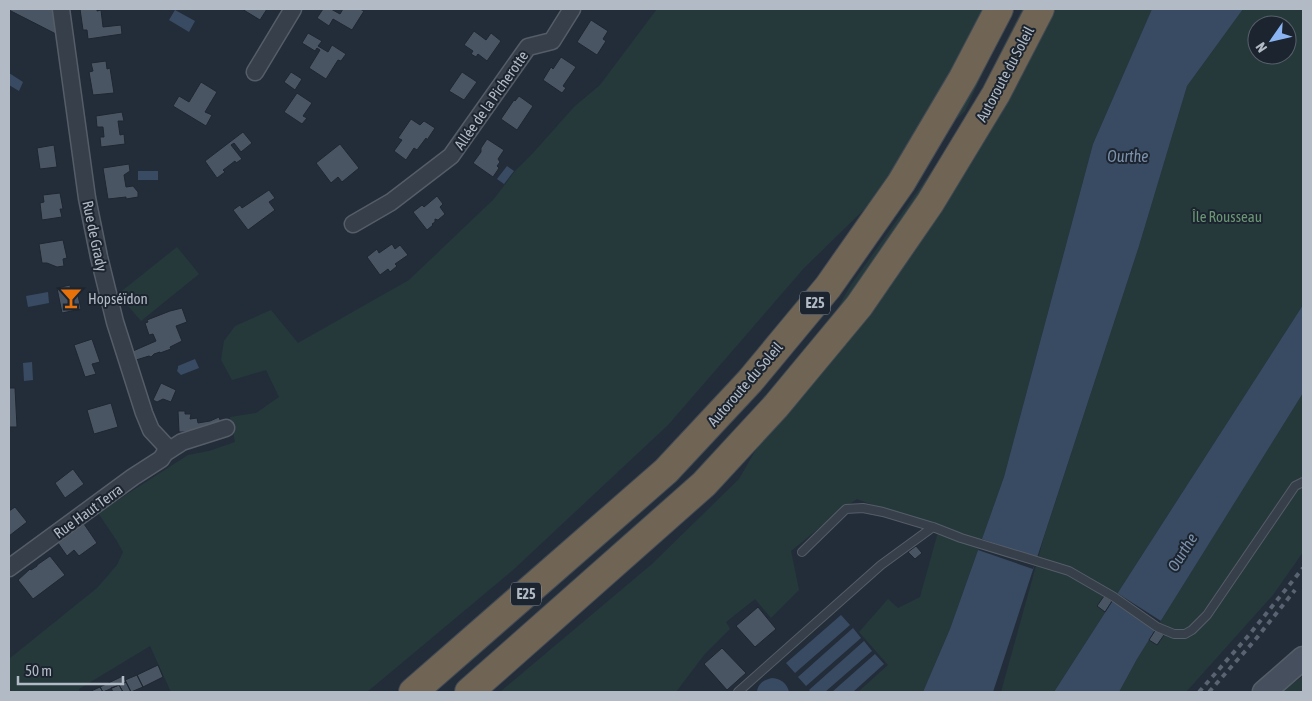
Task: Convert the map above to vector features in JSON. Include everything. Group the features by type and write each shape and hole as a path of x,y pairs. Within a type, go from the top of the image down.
{"highway":[{"name":"Autoroute du Soleil","path":"413,692 666,471 750,381 828,287 901,183 963,78 999,9"},
{"name":"Autoroute du Soleil","path":"469,692 704,484 776,406 859,306 930,203 996,94 1040,9"}],"main road":[{"path":"1264,692 1303,658"}],"street":[{"name":"Rue de Grady","path":"61,9 86,198 98,257 115,322 144,414 151,430 166,446 165,453"},
{"path":"256,72 294,9"},
{"name":"Allée de la Picherotte","path":"354,224 391,202 452,156 528,46 552,41 572,9"},
{"name":"Rue Haut Terra","path":"9,568 182,442 226,428"}],"lane":[{"path":"802,552 846,509 870,509 933,527 961,538 1069,572 1114,597 1157,626 1174,634 1185,634 1192,630 1207,615 1295,486 1303,482"},
{"path":"738,692 881,565 933,527"}],"green space":[{"path":"657,9 1013,9 965,111 804,268 668,425 513,570 367,692 171,692 150,646 79,689 80,692 9,692 9,659 97,588 117,565 123,552 98,513 188,455 209,451 235,442 230,417 256,413 279,397 266,370 232,380 221,360 224,341 235,326 271,310 298,343 409,280 494,199 515,171 574,107 600,85"},
{"path":"1022,9 1152,9 1093,144 1004,477 950,629 923,692 858,692 888,665 859,632 888,599 898,608 920,597 940,525 857,499 791,551 799,590 771,618 755,599 726,622 730,629 704,655 676,692 500,692 652,564 739,479 851,285 963,127"},
{"name":"Île Rousseau","path":"1243,9 1303,9 1303,305 1054,692 1001,692 1044,537 1139,246 1187,86"},
{"path":"177,247 199,274 141,321 118,294"},
{"path":"1303,393 1303,552 1273,595 1186,692 1119,692 1137,659"},
{"path":"1303,676 1303,692 1282,692"}],"water":[{"name":"Ourthe","path":"1152,9 1243,9 1187,86 1139,246 993,692 923,692 950,629 1004,477 1093,144"},
{"path":"175,10 195,21 189,32 169,20"},
{"path":"9,73 23,82 19,91 9,85"},
{"path":"507,166 514,171 504,184 497,179"},
{"path":"138,171 158,171 158,180 138,180"},
{"path":"48,292 49,303 28,307 26,296"},
{"name":"Ourthe","path":"1303,305 1303,393 1137,659 1119,692 1054,692"},
{"path":"195,359 199,368 181,375 177,371 178,366"},
{"path":"32,362 33,380 24,381 23,363"},
{"path":"841,615 850,625 795,673 786,663"},
{"path":"853,628 861,638 806,686 798,677"},
{"path":"864,641 872,651 825,692 811,692 809,690"},
{"path":"875,654 884,664 853,692 832,692"},
{"path":"772,678 783,682 789,692 757,692 762,682"}],"pier":[{"path":"982,539 1037,558 1033,569 978,550"},
{"path":"1117,593 1161,621 1156,629 1112,601"}],"building":[{"path":"80,9 101,10 103,27 121,25 122,34 88,39 87,30 83,30"},
{"path":"242,9 267,9 260,20"},
{"path":"323,9 331,9 340,14 343,9 360,9 364,11 352,30 333,19 329,26 317,18"},
{"path":"9,10 54,10 56,34"},
{"path":"591,20 608,31 603,39 606,41 597,55 577,42"},
{"path":"474,31 486,40 491,33 501,41 487,61 478,54 476,57 471,54 473,51 464,45"},
{"path":"308,33 322,41 318,46 328,52 332,45 346,54 341,61 338,60 326,79 309,68 320,50 317,48 315,51 302,43"},
{"path":"561,57 576,67 563,86 566,88 562,93 543,80 551,67 553,69"},
{"path":"106,61 107,69 110,68 114,93 93,95 89,72 93,71 91,63"},
{"path":"291,72 302,79 295,90 284,82"},
{"path":"462,72 477,82 464,100 449,91"},
{"path":"201,82 217,92 205,112 212,115 206,126 173,106 179,96 189,102"},
{"path":"297,93 312,103 303,116 307,118 302,124 284,112"},
{"path":"519,96 533,106 517,130 501,119"},
{"path":"122,112 124,121 118,121 120,135 124,134 125,144 101,147 100,137 104,137 103,127 97,127 96,116"},
{"path":"411,119 420,125 424,121 435,128 417,150 414,148 406,160 394,151 402,140 398,138"},
{"path":"243,132 252,143 241,152 234,143 231,145 242,159 236,163 235,161 223,170 225,172 217,178 205,161"},
{"path":"487,139 504,150 498,159 500,162 497,166 499,168 493,177 473,163"},
{"path":"340,144 359,168 342,182 338,177 331,183 316,163"},
{"path":"54,145 57,167 40,169 37,148"},
{"path":"129,164 130,171 124,175 126,187 133,186 138,192 138,197 108,199 103,168"},
{"path":"269,190 275,198 269,202 275,210 248,230 233,210 240,205 242,208"},
{"path":"60,193 63,209 60,209 62,217 42,220 40,203 44,202 43,195"},
{"path":"437,196 443,204 440,207 445,214 438,220 435,219 433,225 427,230 413,212 422,205 424,207"},
{"path":"63,240 67,258 63,259 64,266 57,267 42,263 39,244"},
{"path":"392,244 395,249 400,245 408,255 395,264 397,266 390,272 388,269 380,275 367,257 377,249 379,253"},
{"path":"70,285 71,291 77,291 81,309 62,313 57,288"},
{"path":"182,308 187,322 176,326 182,341 170,347 171,349 154,354 151,357 136,360 133,351 156,341 153,334 149,335 145,323 148,322 147,320"},
{"path":"92,339 100,362 92,364 96,374 85,377 74,345"},
{"path":"161,383 176,390 171,402 163,399 157,402 153,400"},
{"path":"9,388 15,388 17,427 9,427"},
{"path":"111,403 118,427 94,434 87,410"},
{"path":"178,411 185,411 185,414 191,414 190,419 197,418 198,423 219,417 222,425 188,433 179,432"},
{"path":"73,469 84,484 65,498 55,483"},
{"path":"15,507 27,522 9,536 9,511"},
{"path":"84,524 97,543 79,556 74,550 67,556 58,543"},
{"path":"916,546 922,553 915,559 908,552"},
{"path":"50,556 65,575 33,599 18,580 30,569"},
{"path":"1104,596 1112,601 1105,612 1097,606"},
{"path":"758,607 776,629 755,647 736,626"},
{"path":"1156,629 1164,635 1157,645 1149,640"},
{"path":"722,648 746,673 727,690 704,664"},
{"path":"158,665 163,677 143,687 137,675"},
{"path":"137,675 143,687 131,692 125,680"},
{"path":"123,676 126,682 103,692 100,687"},
{"path":"126,682 131,692 123,692 119,685"},
{"path":"119,685 123,692 113,692 111,688"},
{"path":"100,687 103,692 89,692"}],"railway":[{"path":"1199,692 1249,635 1303,568"},
{"path":"1209,692 1255,640 1295,590"}],"place":[{"name":"Hopséïdon","path":"71,298"}]}
